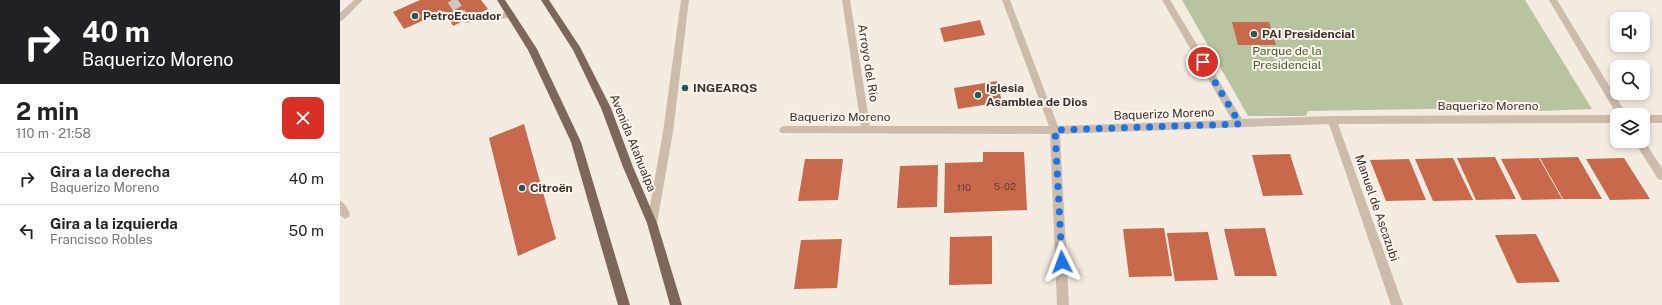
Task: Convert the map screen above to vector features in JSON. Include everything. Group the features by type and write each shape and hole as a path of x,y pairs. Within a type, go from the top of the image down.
{"main road":[{"path":"501,0 532,49 576,142 624,305"},
{"name":"Avenida Atahualpa","path":"545,0 577,49 606,108 628,167 652,224 676,305"}],"street":[{"path":"340,18 359,0"},
{"path":"652,224 668,132 686,0"},
{"name":"Arroyo del Rio","path":"846,0 866,130"},
{"path":"1006,0 1055,130 1064,305"},
{"path":"1166,0 1240,124"},
{"path":"1553,0 1618,108"},
{"path":"465,20 511,15"},
{"name":"Baquerizo Moreno","path":"784,130 1055,130 1332,120 1610,119"},
{"path":"1650,119 1662,119"},
{"name":"Manuel de Ascazubi","path":"1332,120 1397,305"},
{"path":"1644,148 1662,176"}],"green space":[{"name":"Parque de la Presidencial","path":"1182,0 1525,0 1592,109 1540,111 1534,107 1308,111 1306,116 1248,116"}],"building":[{"name":"PetroEcuador","path":"420,0 481,0 488,9 453,26 444,11 404,29 393,12"},
{"path":"980,20 985,35 944,42 940,28"},
{"name":"PAI Presidencial","path":"1232,22 1269,22 1276,45 1238,45"},
{"name":"Iglesia Asamblea de Dios","path":"997,81 1002,102 958,109 954,88"},
{"name":"Citroën","path":"524,124 556,239 518,256 489,138"},
{"path":"983,152 1024,152 1027,210 944,213 945,163 983,162"},
{"path":"1290,154 1303,195 1263,196 1252,155"},
{"path":"1495,157 1516,199 1476,200 1457,158"},
{"path":"1578,157 1602,199 1563,199 1540,158"},
{"path":"1453,158 1473,200 1433,201 1415,159"},
{"path":"1539,158 1562,199 1522,200 1501,159"},
{"path":"1624,158 1650,199 1610,200 1586,159"},
{"path":"805,159 843,159 838,200 798,201"},
{"path":"1409,159 1426,200 1386,201 1370,160"},
{"path":"938,165 937,207 897,208 900,166"},
{"path":"1164,228 1172,276 1129,277 1123,229"},
{"path":"1265,228 1277,276 1235,276 1224,229"},
{"path":"1208,232 1218,280 1175,281 1167,233"},
{"path":"1536,234 1560,282 1517,283 1495,235"},
{"path":"992,236 992,284 949,285 950,237"},
{"path":"842,239 837,288 794,289 801,240"}],"tunnel":[{"path":"452,0 465,20"}],"place":[{"name":"PetroEcuador","path":"415,16"},
{"name":"PAI Presidencial","path":"1254,34"},
{"name":"INGEARQS","path":"685,88"},
{"name":"Iglesia Asamblea de Dios","path":"978,95"},
{"name":"Citroën","path":"522,188"}],"route":[{"path":"1062,262 1055,130 1240,124 1203,62"}]}
